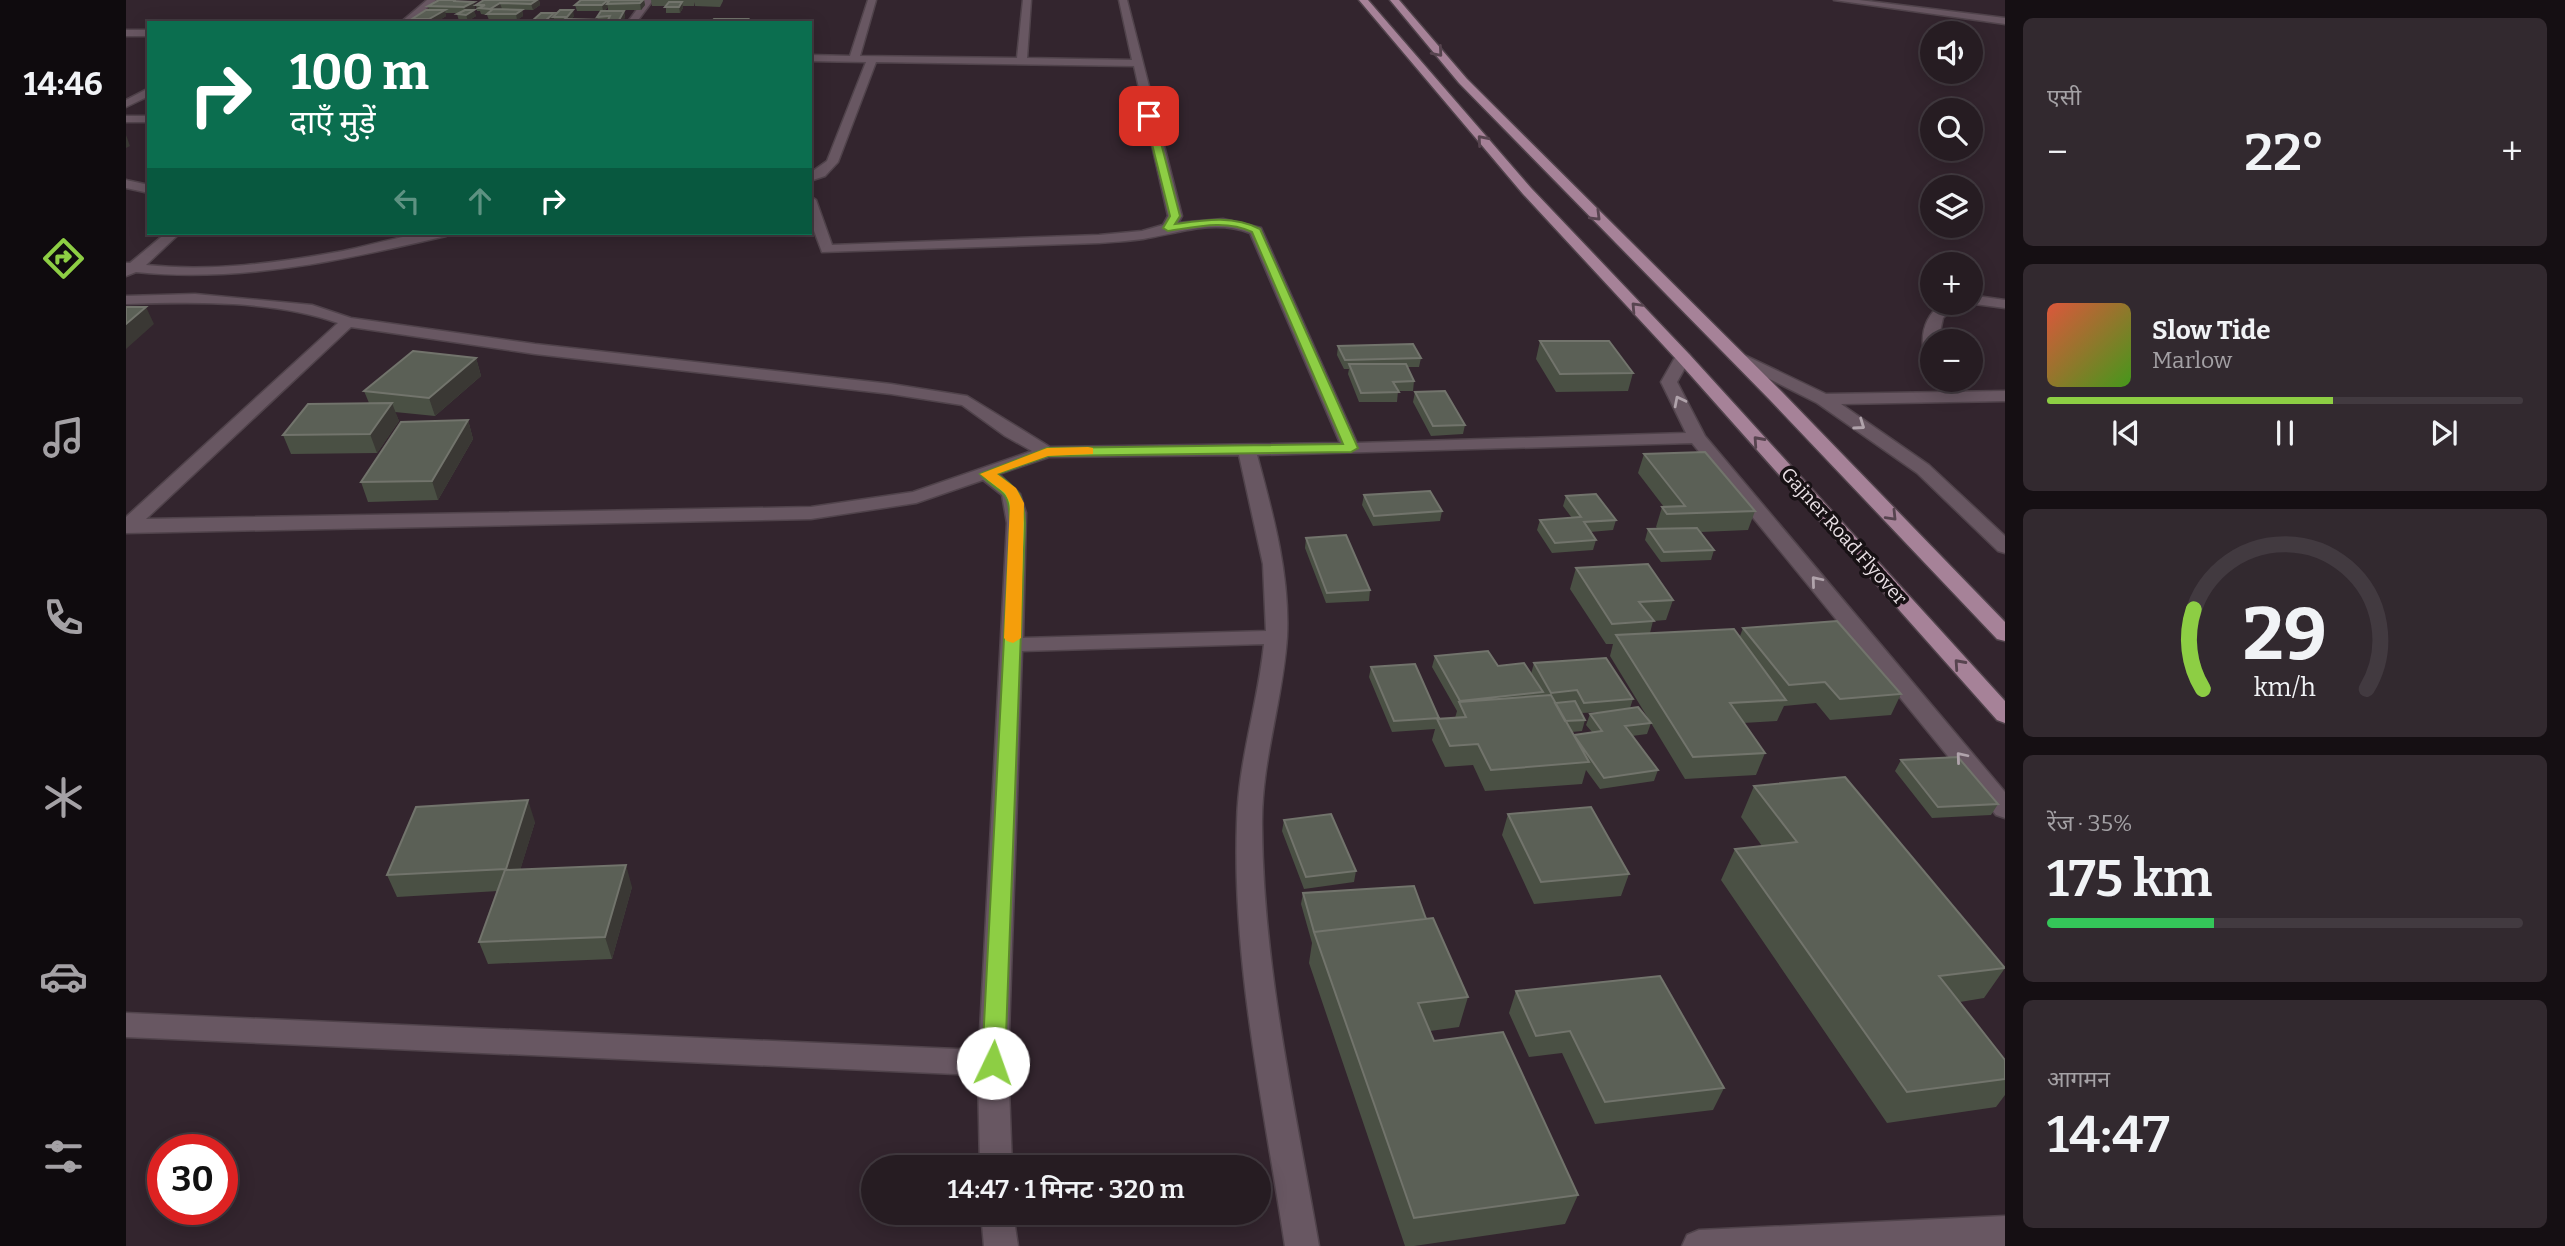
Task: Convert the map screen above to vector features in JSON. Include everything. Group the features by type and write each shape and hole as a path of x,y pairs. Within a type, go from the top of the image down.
{"main road":[{"name":"Gajner Road Flyover","path":"1363,0 1527,191 1683,357 2005,715"},
{"path":"1394,0 1463,81 1776,396 2005,634"}],"street":[{"path":"406,21 432,0"},
{"path":"633,21 649,0"},
{"path":"854,59 872,0"},
{"path":"1022,62 1027,0"},
{"path":"1123,0 1175,216 1168,228"},
{"path":"1838,0 2005,21"},
{"path":"126,33 147,33"},
{"path":"812,58 1138,63"},
{"path":"812,176 821,173 832,162 872,59"},
{"path":"126,104 147,92"},
{"path":"126,119 147,119"},
{"path":"126,184 147,189"},
{"path":"812,206 827,250 1099,239 1143,235 1168,228 1214,222 1244,224 1256,231 1351,448"},
{"path":"128,269 162,245 171,235"},
{"path":"128,269 192,270 306,261 353,253 421,235"},
{"path":"126,300 195,298 312,309 348,322 535,349 891,389 967,401 1011,432 1047,452"},
{"path":"1983,301 2005,304"},
{"path":"127,526 348,322"},
{"path":"1736,356 1823,399 1923,469 2005,547"},
{"path":"1683,357 1669,382 1697,438 2005,809"},
{"path":"1962,392 1966,396"},
{"path":"1823,399 2005,396"},
{"path":"127,526 811,513 916,497 1047,452 1351,448 1697,438"},
{"path":"1246,448 1267,527 1276,577 1276,637 1249,821 1253,925 1302,1246"},
{"path":"987,474 1011,491 1017,503 993,1063 996,1155"},
{"path":"1012,645 1276,637"},
{"path":"126,1025 993,1063"},
{"path":"999,1225 1002,1246"},
{"path":"1699,1246 2005,1232"}],"building":[{"path":"439,0 474,2 464,7 428,6"},
{"path":"484,0 537,0 531,4 500,3 490,9 479,8 485,5 476,5"},
{"path":"581,0 608,0 602,5 575,5"},
{"path":"610,0 643,0 640,3 607,4"},
{"path":"669,2 682,2 679,7 665,7"},
{"path":"493,9 522,10 516,14 487,14"},
{"path":"426,10 445,10 429,19 412,19"},
{"path":"474,10 466,15 457,14"},
{"path":"560,10 573,10 567,17 553,17"},
{"path":"601,11 624,11 621,21 562,21 608,20 610,16 597,17"},
{"path":"541,13 554,13 545,21 532,21"},
{"path":"714,19 748,19 746,21 712,21"},
{"path":"126,307 146,307 126,324"},
{"path":"1540,341 1609,341 1633,373 1560,374"},
{"path":"1413,344 1421,358 1345,360 1338,346"},
{"path":"413,351 476,358 429,398 364,391"},
{"path":"1349,364 1406,364 1414,381 1393,382 1399,392 1361,393"},
{"path":"1445,391 1465,425 1433,426 1415,392"},
{"path":"392,403 370,434 283,435 308,404"},
{"path":"468,420 432,481 361,482 401,422"},
{"path":"1705,452 1755,511 1667,514 1662,507 1685,506 1644,454"},
{"path":"1430,491 1442,511 1374,516 1364,495"},
{"path":"1596,494 1616,520 1584,522 1596,540 1555,543 1540,520 1581,517 1566,496"},
{"path":"1697,528 1714,550 1664,552 1648,529"},
{"path":"1346,535 1370,590 1327,593 1306,538"},
{"path":"1648,564 1673,600 1639,602 1654,621 1612,624 1576,568"},
{"path":"1837,621 1901,694 1840,699 1825,682 1789,685 1743,628"},
{"path":"1734,629 1786,700 1730,703 1765,753 1693,757 1616,635"},
{"path":"1488,651 1498,666 1524,663 1543,692 1460,701 1435,656"},
{"path":"1606,658 1633,699 1584,703 1577,690 1551,693 1534,663"},
{"path":"1415,664 1439,718 1394,721 1371,667"},
{"path":"1551,695 1589,762 1491,770 1478,744 1450,746 1437,719 1466,717 1459,702"},
{"path":"1575,701 1585,720 1565,721 1555,703"},
{"path":"1638,707 1651,723 1625,726 1658,770 1604,778 1574,735 1602,731 1590,714"},
{"path":"1958,757 1998,804 1938,807 1901,760"},
{"path":"1845,777 2005,968 1939,976 2005,1060 2005,1079 1907,1092 1735,849 1797,842 1754,786"},
{"path":"528,800 506,869 387,875 416,807"},
{"path":"1591,807 1629,874 1541,882 1508,814"},
{"path":"1331,814 1356,871 1306,877 1284,820"},
{"path":"626,865 605,937 479,942 505,870"},
{"path":"1414,886 1426,919 1314,932 1303,893"},
{"path":"1433,918 1468,997 1418,1003 1434,1041 1503,1032 1578,1195 1414,1218 1314,932"},
{"path":"1660,976 1724,1088 1605,1102 1570,1031 1536,1036 1516,991"}],"slow traffic":[{"path":"1013,638 1017,503 1011,491 987,474 1047,452 1088,451"}],"route":[{"path":"993,1063 1017,503 1011,491 987,474 1047,452 1351,448 1256,231 1244,224 1214,222 1168,228 1175,216 1149,116"}]}
